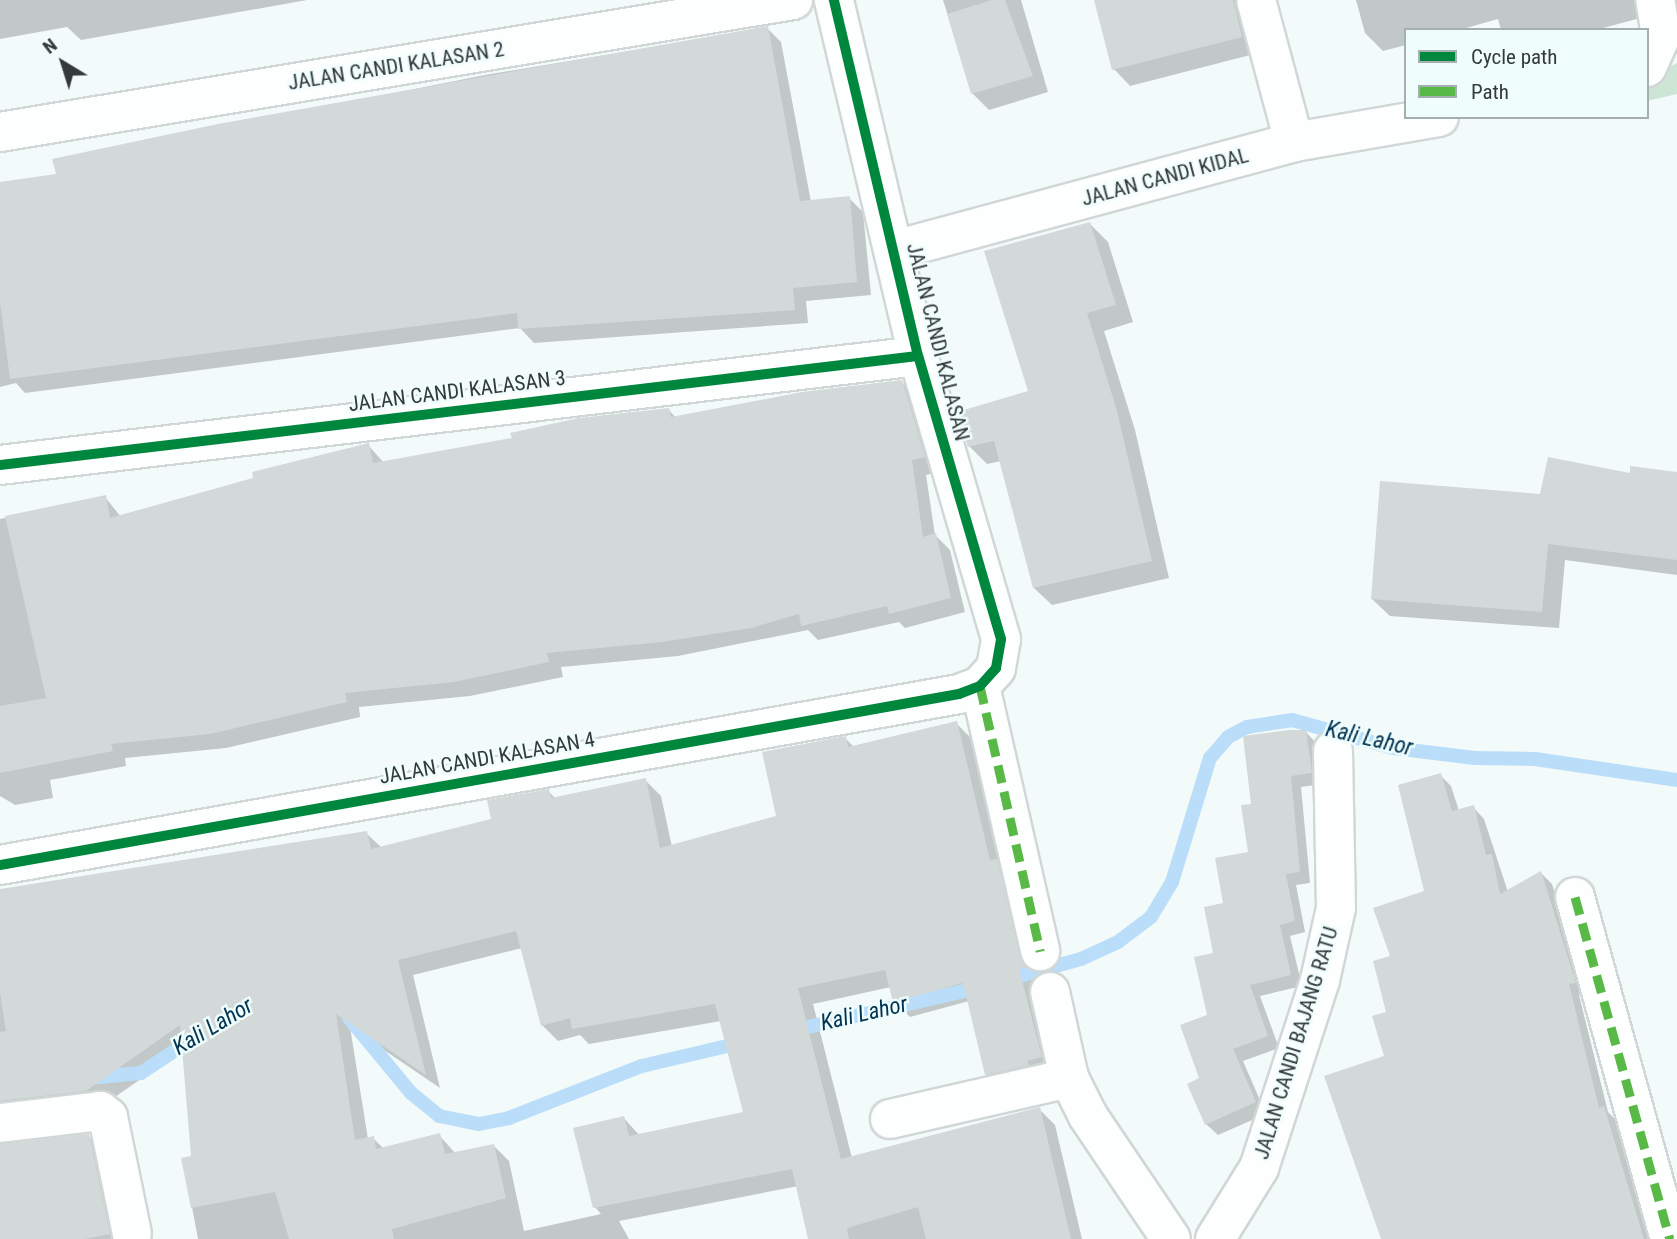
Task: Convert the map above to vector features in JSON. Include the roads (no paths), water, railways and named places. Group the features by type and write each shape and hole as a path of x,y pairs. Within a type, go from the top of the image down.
{"street":[{"name":"JALAN CANDI KALASAN 2","path":"0,132 793,0"},
{"name":"JALAN CANDI KALASAN","path":"834,0 918,356 1001,639 996,668 980,686"},
{"path":"1256,0 1294,142"},
{"path":"1649,62 1661,36 1656,0"},
{"name":"JALAN CANDI KIDAL","path":"895,250 1294,142 1426,119"},
{"name":"JALAN CANDI KALASAN 3","path":"0,465 918,356"},
{"path":"980,686 1040,951"},
{"name":"JALAN CANDI KALASAN 4","path":"0,864 959,694 980,686"},
{"name":"JALAN CANDI BAJANG RATU","path":"1215,1239 1259,1168 1320,980 1336,908 1333,751"},
{"path":"1575,897 1670,1239"},
{"path":"1050,992 1069,1078 1088,1116 1171,1239"},
{"path":"890,1119 1069,1078"},
{"path":"0,1123 100,1111 108,1117 132,1234"}],"waterway":[{"name":"Kali Lahor","path":"1002,981 1081,959 1118,942 1151,917 1172,882 1210,758 1228,737 1247,727 1292,720 1393,748 1474,758 1535,759 1677,780"},
{"name":"Kali Lahor","path":"791,1031 982,987"},
{"name":"Kali Lahor","path":"349,1018 411,1093 439,1116 479,1124 509,1118 642,1066 744,1042"},
{"name":"Kali Lahor","path":"89,1078 141,1073 197,1036"}]}
